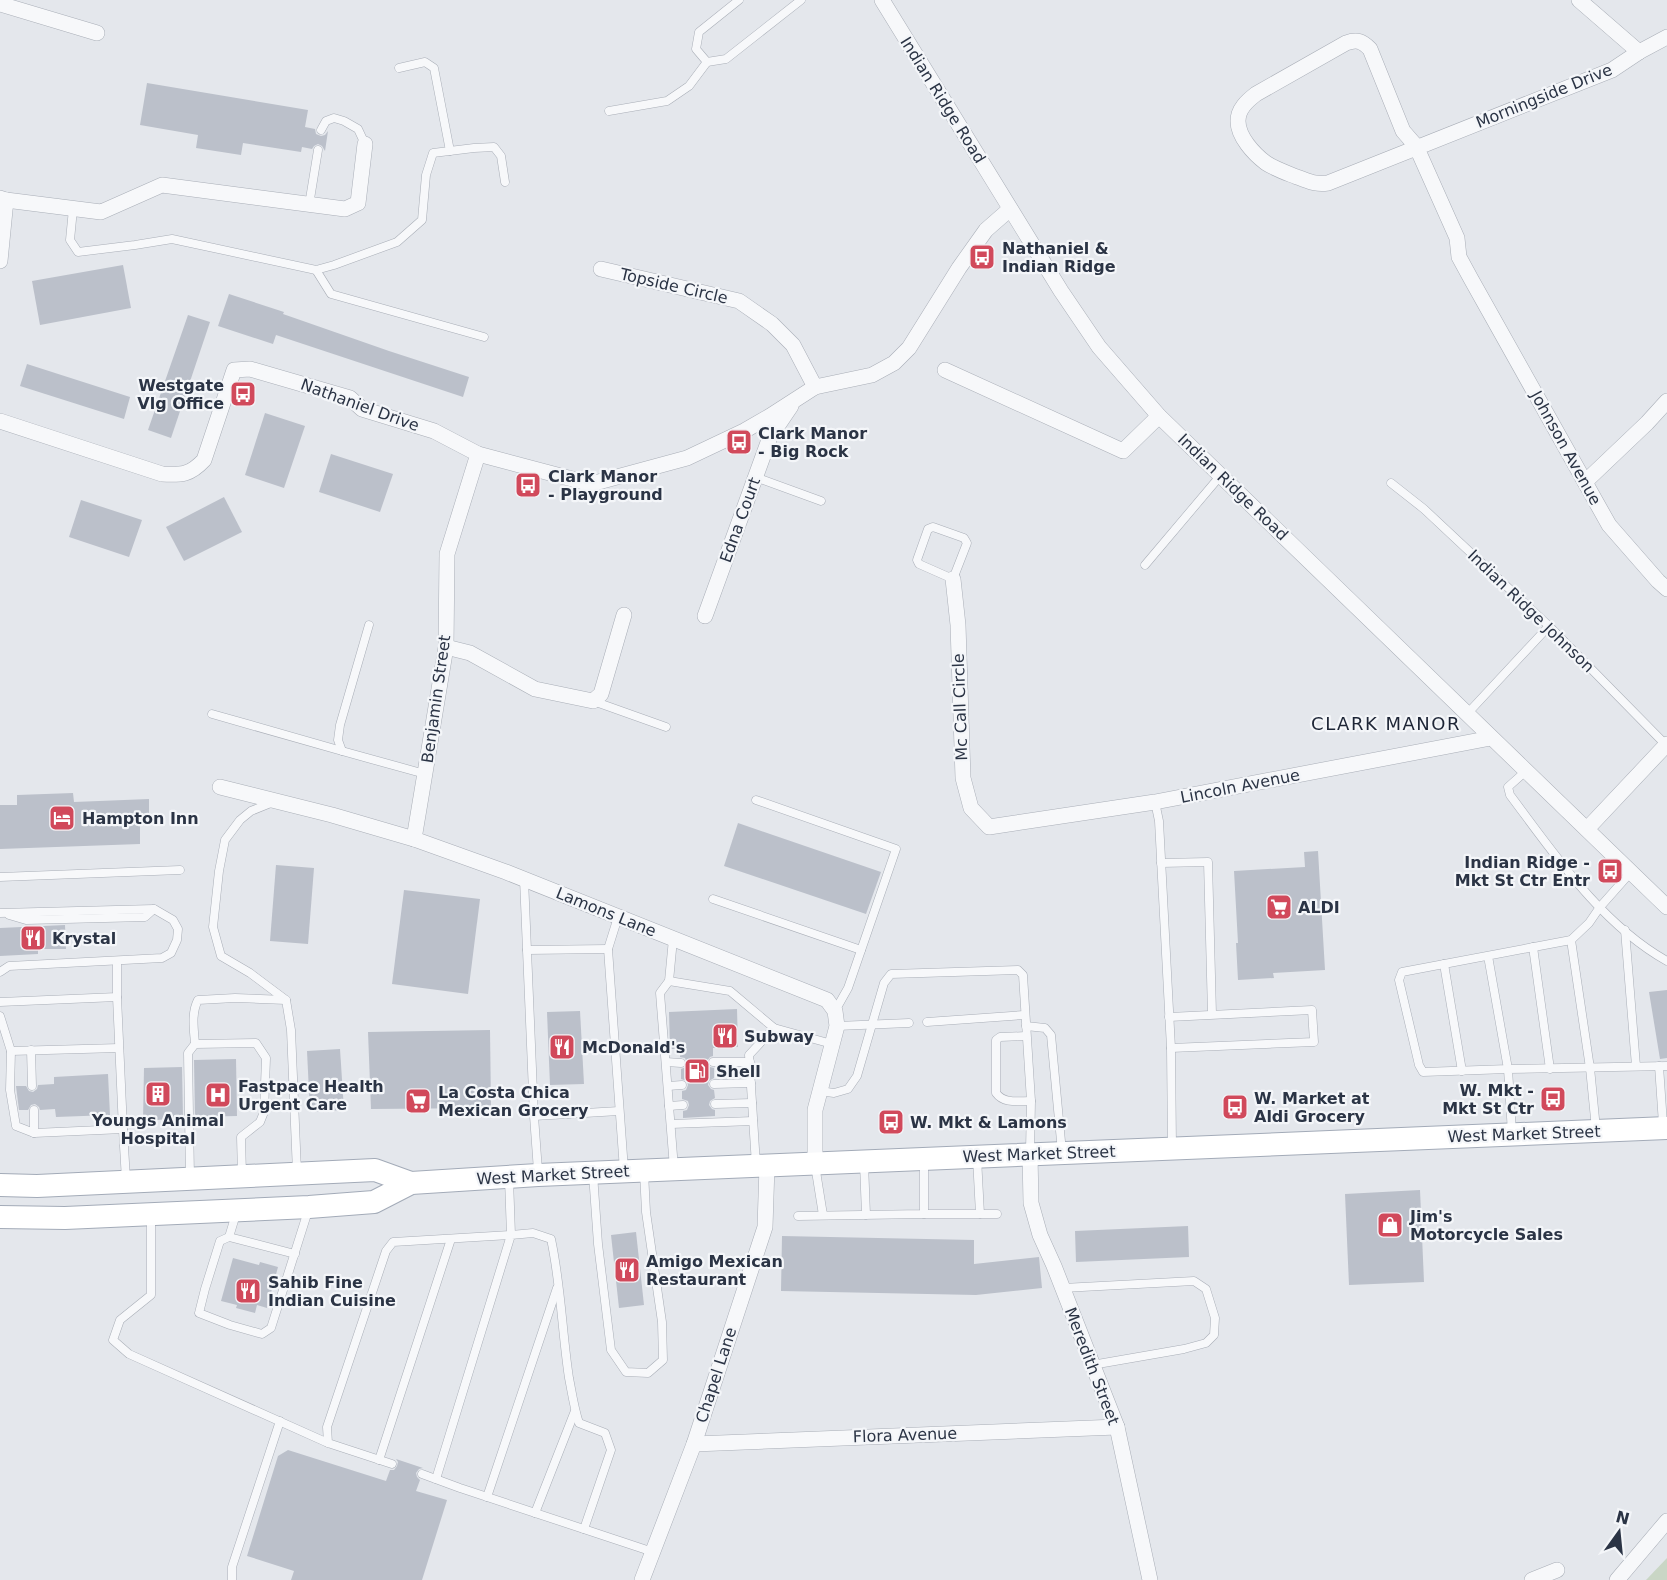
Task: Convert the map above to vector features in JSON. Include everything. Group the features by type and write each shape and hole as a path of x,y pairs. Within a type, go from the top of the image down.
{"main road":[{"name":"West Market Street","path":"0,1217 65,1218 309,1207 374,1202 411,1184 593,1172 1665,1128"},
{"name":"West Market Street","path":"0,1185 37,1186 375,1170 411,1184"}],"street":[{"name":"Indian Ridge Road","path":"882,0 1061,291 1099,347 1160,416 1667,907"},
{"path":"1579,0 1639,52"},
{"path":"0,4 97,33"},
{"name":"Morningside Drive","path":"1416,147 1404,131 1370,49 1362,42 1354,40 1256,94 1246,102 1238,120 1241,132 1248,144 1268,165 1318,184 1328,183 1612,70 1667,37"},
{"path":"0,261 3,199 101,212 162,185 345,209 358,203 365,144"},
{"name":"Johnson Avenue","path":"1416,147 1457,238 1459,257 1585,483 1609,525 1667,589"},
{"name":"Nathaniel Drive","path":"0,422 162,474 180,475 195,471 204,460 234,370 250,369 350,398 362,409 434,431 478,454 591,484 687,458 770,416 815,387 872,375 894,363 909,348 959,268 986,230 1010,209"},
{"name":"Topside Circle","path":"601,268 739,301 772,324 793,345 815,387"},
{"path":"945,370 1123,451 1160,416"},
{"name":"Edna Court","path":"705,616 770,437 798,396"},
{"path":"1585,483 1667,401"},
{"name":"Benjamin Street","path":"414,839 446,647 447,554 478,454"},
{"name":"Mc Call Circle","path":"953,579 958,625 963,778 971,808 989,827"},
{"path":"446,647 470,653 535,689 593,701 601,694 624,615"},
{"name":"Lincoln Avenue","path":"989,827 1155,802 1491,738"},
{"path":"1587,830 1667,744"},
{"name":"Lamons Lane","path":"220,787 332,815 414,839 524,879 827,1000 836,1018"},
{"path":"815,1163 815,1110 832,1044 836,1018"},
{"name":"Meredith Street","path":"1030,1155 1031,1203 1040,1235 1117,1427 1150,1580"},
{"name":"Chapel Lane","path":"642,1580 694,1444 765,1227 761,1166"},
{"name":"Flora Avenue","path":"694,1444 1117,1427"},
{"path":"1617,1580 1667,1521"},
{"path":"1532,1580 1557,1570"}],"lane":[{"path":"707,62 696,49 699,32 739,0"},
{"path":"609,111 667,101 689,86 707,62 726,58 801,0"},
{"path":"399,68 424,62 434,68 450,151"},
{"path":"321,130 326,121 334,118 344,121 358,129 365,144"},
{"path":"72,209 70,240 78,252 172,239 316,270 397,242 422,220 426,175 433,153 494,147 501,156 505,182"},
{"path":"309,205 318,150"},
{"path":"316,270 331,294 484,337"},
{"path":"1145,566 1221,475"},
{"path":"755,477 821,501"},
{"name":"Indian Ridge Johnson","path":"1391,483 1424,509 1548,626 1667,744"},
{"path":"933,526 964,538 967,543 953,579 919,564 917,560 927,529 933,526"},
{"path":"342,751 338,740 340,725 369,625"},
{"path":"1467,714 1548,626"},
{"path":"593,701 666,727"},
{"path":"212,714 425,774"},
{"path":"1526,771 1508,787 1510,795 1568,873 1600,907 1646,949 1667,961"},
{"path":"756,800 896,849 836,1018 873,1025 909,1023"},
{"path":"275,801 251,811 240,820 225,840 213,927 221,956 250,973 286,1000 291,1030 297,1174"},
{"path":"1155,802 1159,821 1171,1048 1172,1149"},
{"path":"1161,863 1208,861 1212,1014"},
{"path":"0,877 180,870"},
{"path":"1631,872 1589,922 1570,940 1402,972 1399,980 1419,1065 1423,1072 1663,1066 1665,1128"},
{"path":"524,879 538,1175"},
{"path":"712,899 861,950"},
{"path":"0,972 9,966 162,958 171,953 177,940 178,930 173,920 154,909 2,913"},
{"path":"593,1172 598,1244 610,1350 626,1372 648,1374 663,1360 662,1322 646,1212 619,1111 608,950 618,917"},
{"path":"1624,930 1636,1066"},
{"path":"673,939 669,981 660,993 674,1169"},
{"path":"1570,940 1590,1068 1596,1131"},
{"path":"1533,947 1550,1069"},
{"path":"527,950 608,950"},
{"path":"1488,956 1508,1069 1512,1134"},
{"path":"117,961 126,1182"},
{"path":"1444,964 1462,1071"},
{"path":"819,1091 834,1094 848,1089 857,1076 885,983 891,974 1018,970 1023,975 1031,1101 1030,1155"},
{"path":"669,981 730,991 774,1028 832,1044"},
{"path":"0,1002 117,997"},
{"path":"190,1179 188,1053 195,1044 195,1006 198,1000 236,998 286,1000"},
{"path":"1169,1017 1312,1010 1314,1042 1171,1048"},
{"path":"927,1022 1024,1015"},
{"path":"0,1016 11,1051 10,1090 16,1126 34,1133 123,1129"},
{"path":"1026,1026 1045,1028 1051,1035 1062,1154"},
{"path":"761,1166 753,1121 749,1056 774,1028"},
{"path":"1026,1036 1000,1037 996,1040 996,1093 1000,1099 1007,1101 1031,1101"},
{"path":"195,1044 255,1043 266,1058 264,1112 260,1122 241,1137 242,1176"},
{"path":"11,1051 119,1048"},
{"path":"31,1050 32,1086"},
{"path":"666,1062 681,1063"},
{"path":"713,1062 750,1062"},
{"path":"714,1084 751,1083"},
{"path":"668,1086 682,1085"},
{"path":"715,1104 752,1103"},
{"path":"669,1106 682,1106"},
{"path":"34,1110 34,1133"},
{"path":"534,1116 619,1111"},
{"path":"671,1124 753,1121"},
{"path":"977,1157 980,1214"},
{"path":"924,1159 924,1214"},
{"path":"864,1161 866,1215"},
{"path":"815,1163 823,1215"},
{"path":"436,1479 511,1235 509,1177"},
{"path":"295,1254 229,1237 220,1241 199,1313 262,1334 271,1328 295,1254 309,1207"},
{"path":"229,1237 237,1210"},
{"path":"151,1214 151,1295 120,1320 113,1340 129,1354 328,1443 392,1464"},
{"path":"798,1216 997,1214"},
{"path":"328,1443 327,1427 386,1251 393,1242 533,1233 551,1239 557,1266 567,1362 575,1411 579,1423 605,1433 611,1450 584,1529"},
{"path":"379,1460 451,1239"},
{"path":"1063,1288 1194,1281 1206,1289 1215,1318 1215,1335 1206,1343 1092,1365"},
{"path":"487,1497 559,1284"},
{"path":"535,1513 575,1411"},
{"path":"231,1580 232,1567 280,1421"},
{"path":"422,1474 653,1552"}],"green space":[{"path":"1667,1558 1667,1580 1646,1580"}],"building":[{"path":"147,83 308,110 305,127 315,129 316,134 321,136 328,131 325,151 318,144 312,149 302,147 301,152 243,143 241,155 196,148 198,135 140,125"},
{"path":"123,265 131,308 40,325 32,281"},
{"path":"229,294 469,377 463,397 276,335 273,344 218,326"},
{"path":"188,315 210,322 171,438 148,430"},
{"path":"27,364 130,397 124,419 20,386"},
{"path":"265,413 305,426 284,488 245,475"},
{"path":"331,454 393,474 380,512 319,492"},
{"path":"224,497 242,532 184,561 166,527"},
{"path":"81,500 142,520 129,557 69,537"},
{"path":"73,793 74,802 149,799 149,825 140,825 140,844 0,849 0,805 17,805 17,795"},
{"path":"738,823 881,872 866,914 724,866"},
{"name":"ALDI","path":"1318,851 1325,970 1273,973 1274,978 1238,980 1234,871 1305,867 1304,852"},
{"path":"276,865 314,868 308,944 270,941"},
{"path":"404,890 480,899 468,994 392,984"},
{"name":"Krystal","path":"65,925 66,949 38,949 38,954 0,956 0,928"},
{"path":"1667,990 1667,1058 1660,1059 1649,992"},
{"path":"737,1009 738,1047 713,1048 713,1056 707,1061 710,1067 714,1068 714,1078 709,1081 708,1085 714,1090 715,1098 710,1101 709,1105 715,1110 715,1116 683,1118 683,1111 687,1110 689,1105 688,1101 682,1099 682,1091 686,1090 688,1085 687,1081 681,1079 681,1069 686,1067 687,1063 685,1058 680,1057 680,1049 670,1049 669,1012"},
{"path":"580,1011 584,1084 550,1085 547,1012"},
{"path":"490,1030 491,1108 371,1109 368,1032"},
{"path":"340,1049 344,1110 310,1112 307,1051"},
{"path":"236,1059 237,1116 195,1117 194,1060"},
{"name":"Youngs Animal Hospital","path":"182,1067 183,1118 143,1121 144,1068"},
{"path":"108,1074 110,1115 56,1117 55,1109 40,1110 35,1104 31,1105 28,1110 19,1110 16,1086 26,1086 29,1091 33,1092 38,1085 54,1084 54,1077"},
{"path":"1420,1190 1424,1282 1349,1285 1345,1194"},
{"path":"1188,1226 1189,1257 1076,1262 1075,1231"},
{"name":"Amigo Mexican Restaurant","path":"636,1232 644,1305 619,1308 611,1235"},
{"path":"782,1236 974,1240 974,1264 1039,1257 1042,1288 976,1295 781,1291"},
{"name":"Sahib Fine Indian Cuisine","path":"233,1258 278,1267 267,1308 257,1305 255,1313 221,1301"},
{"path":"288,1450 386,1481 390,1470 394,1470 397,1466 396,1459 423,1468 416,1473 420,1480 416,1491 447,1500 422,1580 291,1580 294,1571 247,1556 278,1456"}],"place":[{"name":"Nathaniel & Indian Ridge","path":"982,257"},
{"name":"Westgate Vlg Office","path":"243,394"},
{"name":"Clark Manor - Big Rock","path":"739,442"},
{"name":"Clark Manor - Playground","path":"528,485"},
{"name":"Hampton Inn","path":"62,818"},
{"name":"Indian Ridge - Mkt St Ctr Entr","path":"1610,871"},
{"name":"ALDI","path":"1279,907"},
{"name":"Krystal","path":"33,938"},
{"name":"Subway","path":"725,1036"},
{"name":"McDonald's","path":"562,1047"},
{"name":"Shell","path":"697,1071"},
{"name":"Youngs Animal Hospital","path":"158,1094"},
{"name":"Fastpace Health Urgent Care","path":"218,1095"},
{"name":"W. Mkt - Mkt St Ctr","path":"1553,1099"},
{"name":"La Costa Chica Mexican Grocery","path":"418,1101"},
{"name":"W. Market at Aldi Grocery","path":"1235,1107"},
{"name":"W. Mkt & Lamons","path":"891,1122"},
{"name":"Jim's Motorcycle Sales","path":"1390,1225"},
{"name":"Amigo Mexican Restaurant","path":"627,1270"},
{"name":"Sahib Fine Indian Cuisine","path":"248,1291"}],"district":[{"name":"CLARK MANOR","path":"1386,723"}]}
